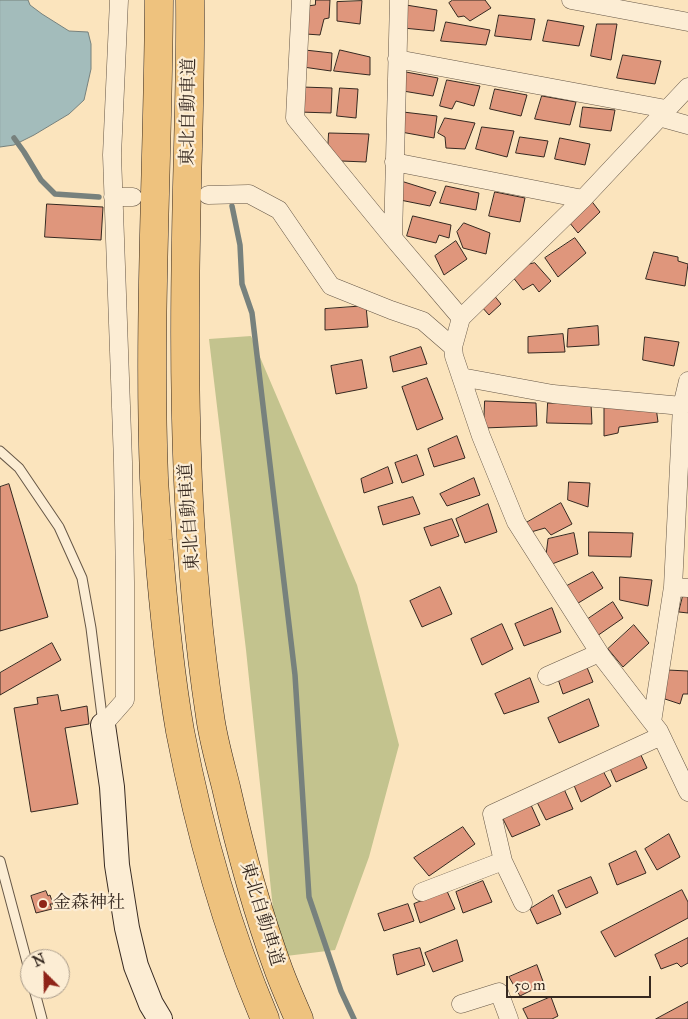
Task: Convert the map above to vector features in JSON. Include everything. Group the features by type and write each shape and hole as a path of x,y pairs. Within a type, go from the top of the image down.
{"highway":[{"name":"東北自動車道","path":"159,0 153,242 153,420 154,478 168,647 180,730 198,814 222,901 251,985 265,1019"},
{"name":"東北自動車道","path":"190,0 185,392 187,476 192,558 200,637 210,718 251,888 279,972 299,1019"}],"street":[{"path":"119,0 112,155 123,482 125,700 103,725 112,786 117,865 127,928 136,966 150,1004 160,1019"},
{"path":"300,0 295,118 461,318"},
{"path":"393,238 396,59 399,0"},
{"path":"571,0 688,22"},
{"path":"396,59 663,113 688,125"},
{"path":"686,785 657,729 599,653 516,522 481,436 454,356 453,347 461,318 583,199 688,87"},
{"path":"394,162 583,199"},
{"path":"208,195 249,194 279,210 331,286 422,321 453,347"},
{"path":"113,197 133,197"},
{"path":"462,377 553,394 682,406"},
{"path":"657,729 680,588 682,406 688,381"},
{"path":"547,676 599,653"},
{"path":"523,903 503,861 492,814 657,729"},
{"path":"422,892 503,861"},
{"path":"461,1004 499,992 509,1019"}],"lane":[{"path":"0,451 19,468 59,527 82,578 91,628 103,725"},
{"path":"0,861 24,949"},
{"path":"37,999 42,1019"}],"green space":[{"path":"251,336 357,585 399,745 369,857 335,950 278,957 246,650 209,339"}],"water":[{"path":"0,0 28,0 30,5 69,31 88,32 91,44 91,69 84,100 69,114 14,145 0,147"}],"building":[{"path":"316,0 330,0 329,18 324,19 320,35 306,34 307,6 315,5"},
{"path":"453,0 485,0 491,8 470,21 464,16 458,17 449,3"},
{"path":"362,1 360,24 337,21 337,2"},
{"path":"406,5 437,10 434,31 403,28"},
{"path":"499,15 535,19 531,40 495,36"},
{"path":"548,20 584,26 579,46 543,41"},
{"path":"446,22 490,30 486,45 441,41"},
{"path":"597,24 617,24 611,60 591,56"},
{"path":"305,50 332,53 331,71 303,67"},
{"path":"340,50 370,57 370,75 334,71"},
{"path":"623,55 661,61 655,84 617,78"},
{"path":"406,72 438,78 433,96 403,91"},
{"path":"447,80 480,86 474,106 456,101 452,109 440,106"},
{"path":"302,87 332,88 331,113 299,112"},
{"path":"340,88 358,89 356,118 337,116"},
{"path":"495,89 527,95 521,116 490,109"},
{"path":"542,96 576,102 570,125 535,119"},
{"path":"583,107 615,110 611,131 580,127"},
{"path":"403,112 437,116 434,138 401,132"},
{"path":"445,118 475,123 465,149 446,148 445,137 438,133"},
{"path":"482,127 514,131 507,157 476,149"},
{"path":"329,133 369,134 366,162 341,161 328,149"},
{"path":"520,137 548,141 544,157 516,153"},
{"path":"560,138 590,144 585,165 555,159"},
{"path":"401,181 436,192 430,206 400,200"},
{"path":"446,186 479,193 476,210 440,203"},
{"path":"495,192 525,198 520,222 489,216"},
{"path":"590,199 600,212 578,233 569,222"},
{"path":"47,204 103,207 101,240 45,237"},
{"path":"413,216 451,225 449,238 439,235 436,243 407,236"},
{"path":"464,223 490,233 486,254 463,248 457,232"},
{"path":"575,238 586,253 558,277 545,258"},
{"path":"456,241 467,259 444,275 435,256"},
{"path":"654,252 678,257 678,261 688,264 685,286 646,279"},
{"path":"535,263 551,281 539,292 533,284 523,290 512,276 521,266"},
{"path":"493,294 501,304 489,315 481,306"},
{"path":"366,306 368,327 325,330 325,309"},
{"path":"598,326 599,345 567,347 568,329"},
{"path":"563,334 565,352 528,353 528,337"},
{"path":"645,337 679,342 674,366 643,360"},
{"path":"421,347 427,364 393,372 390,357"},
{"path":"362,360 367,388 336,394 331,366"},
{"path":"427,378 443,419 417,430 402,387"},
{"path":"485,401 536,403 537,426 484,428"},
{"path":"548,403 591,404 592,424 547,423"},
{"path":"656,407 658,422 619,427 618,433 604,436 604,408"},
{"path":"457,436 465,458 434,467 428,449"},
{"path":"417,455 424,475 402,483 395,463"},
{"path":"388,467 393,483 364,493 361,479"},
{"path":"474,478 480,495 447,506 440,494"},
{"path":"569,482 590,483 588,507 568,500"},
{"path":"9,484 48,617 0,631 0,487"},
{"path":"413,497 420,514 383,525 378,507"},
{"path":"561,503 572,524 551,535 545,528 531,532 526,523"},
{"path":"488,504 497,532 465,543 456,519"},
{"path":"452,519 459,536 431,546 424,528"},
{"path":"589,532 633,533 631,557 589,556"},
{"path":"574,533 578,554 552,564 546,555 548,539"},
{"path":"593,572 603,588 575,605 565,587"},
{"path":"620,577 652,580 648,606 620,600"},
{"path":"440,587 452,614 422,627 410,601"},
{"path":"683,596 688,596 688,613 679,612"},
{"path":"613,602 623,618 597,636 585,621"},
{"path":"552,608 561,632 524,646 515,624"},
{"path":"502,624 513,649 482,665 471,639"},
{"path":"634,625 649,643 623,667 608,649"},
{"path":"52,643 61,660 0,695 0,673"},
{"path":"586,665 593,682 563,694 557,676"},
{"path":"667,670 688,671 688,694 683,694 680,704 665,699"},
{"path":"530,678 539,702 504,714 495,694"},
{"path":"58,695 61,711 87,706 89,724 65,728 78,804 31,812 14,708 38,704 37,698"},
{"path":"589,699 599,726 559,743 548,718"},
{"path":"639,751 647,768 616,782 609,766"},
{"path":"602,769 611,786 581,802 573,783"},
{"path":"564,789 573,809 546,820 537,802"},
{"path":"531,805 540,825 512,837 503,819"},
{"path":"463,827 475,844 429,876 414,858"},
{"path":"669,834 680,857 657,870 645,849"},
{"path":"636,851 646,873 617,885 609,864"},
{"path":"591,877 598,893 566,908 558,891"},
{"path":"483,881 492,902 463,913 456,892"},
{"path":"682,890 688,902 688,918 615,957 601,932"},
{"path":"46,891 48,896 50,895 53,904 50,904 52,909 36,913 31,896"},
{"path":"447,891 455,909 420,923 414,904"},
{"path":"553,895 561,914 537,924 530,909"},
{"path":"408,904 414,921 384,931 378,914"},
{"path":"688,938 688,963 681,967 677,963 661,969 655,955"},
{"path":"457,940 463,961 433,972 425,953"},
{"path":"420,948 425,965 397,975 393,955"},
{"path":"537,965 544,984 520,996 509,977"},
{"path":"551,997 558,1016 552,1019 528,1019 523,1009"},
{"path":"688,1002 688,1019 656,1019"}],"waterway":[{"path":"14,138 41,180 55,194 99,197"},
{"path":"232,206 240,245 242,284 252,313 295,675 309,897 341,991 354,1019"}],"place":[{"name":"金森神社","path":"43,904"}]}
